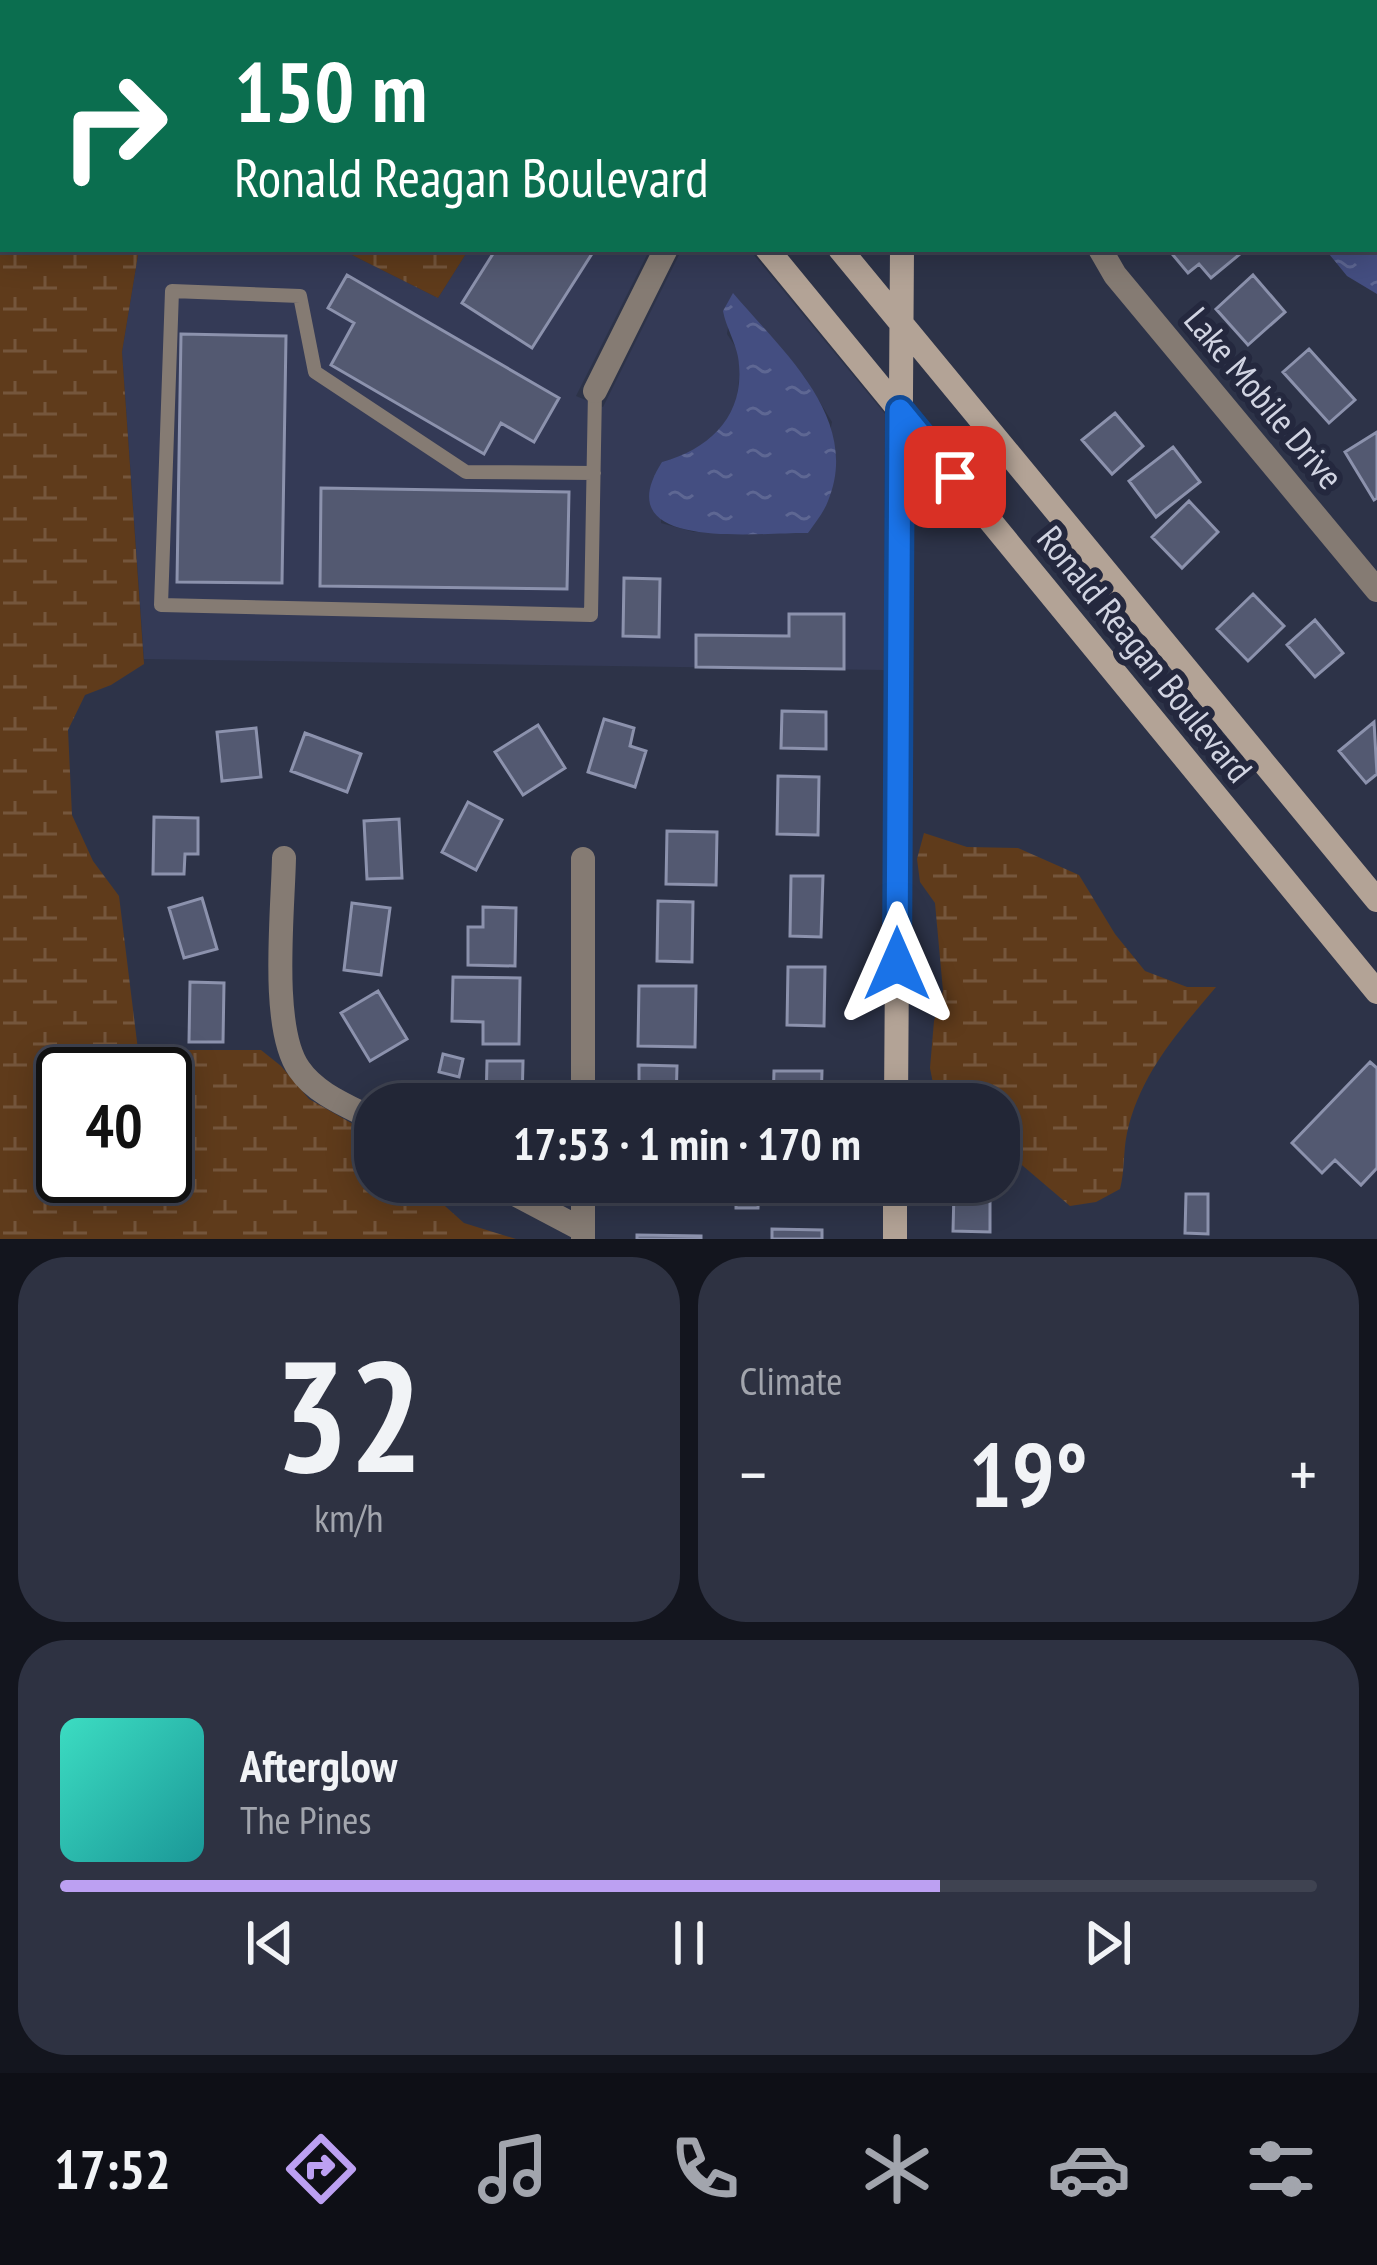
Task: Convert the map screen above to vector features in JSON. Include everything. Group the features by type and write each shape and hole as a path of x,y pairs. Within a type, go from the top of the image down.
{"main road":[{"name":"Ronald Reagan Boulevard","path":"769,252 1377,992"},
{"name":"Ronald Reagan Boulevard","path":"843,252 1377,900"},
{"path":"896,1083 902,252"},
{"path":"895,1203 895,1239"}],"street":[{"path":"596,391 665,252"},
{"name":"Lake Mobile Drive","path":"1102,252 1115,275 1377,590"},
{"path":"284,859 282,1014 286,1046 299,1070 320,1091 354,1109"},
{"path":"583,859 583,1083"},
{"path":"528,1203 583,1235"},
{"path":"583,1203 583,1235"}],"lane":[{"path":"594,472 466,472 315,372 300,296 172,292 161,605 591,615 596,391"}],"shaded area":[{"path":"139,252 346,252 438,298 467,252 648,252 576,396 603,407 680,252 751,252 885,414 884,670 144,659 122,352","holes":["733,294 805,378 832,422 808,533 694,532 661,523 662,462 687,455 713,438 736,408 740,370 737,349 727,334"]}],"green space":[{"path":"0,252 139,252 122,352 144,664 85,695 68,730 72,815 93,861 119,896 138,1047 36,1047 36,1203 192,1203 192,1050 261,1050 309,1099 354,1125 354,1203 442,1203 464,1223 516,1239 0,1239"},
{"path":"346,252 467,252 438,298"},
{"path":"924,833 967,847 1018,848 1079,875 1115,934 1145,971 1187,987 1216,987 1175,1037 1141,1092 1127,1133 1120,1189 1096,1202 1070,1206 1020,1163 1020,1083 933,1083 934,1021 943,991 935,903 920,882 917,859"}],"water":[{"path":"1327,252 1377,252 1377,294 1347,276"},
{"path":"733,293 793,362 826,414 836,471 828,501 808,533 694,531 670,524 653,511 650,491 662,462 711,437 737,395 738,357 723,311"}],"building":[{"path":"494,252 593,252 532,348 462,303"},
{"path":"1170,252 1242,252 1211,278 1199,264 1188,273"},
{"path":"347,275 559,398 534,442 501,423 484,454 331,365 354,323 328,308"},
{"path":"1253,275 1285,312 1248,345 1216,309"},
{"path":"181,334 286,336 282,583 177,582"},
{"path":"1309,349 1355,400 1329,423 1283,372"},
{"path":"1115,413 1143,446 1112,474 1082,440"},
{"path":"1377,432 1377,498 1374,500 1345,452"},
{"path":"1173,447 1200,482 1156,517 1129,481"},
{"path":"321,488 569,492 567,589 320,586"},
{"path":"1189,501 1218,532 1182,568 1152,537"},
{"path":"624,578 660,579 659,637 623,636"},
{"path":"1253,594 1284,626 1248,661 1217,629"},
{"path":"789,614 844,614 844,669 696,667 696,635 789,636"},
{"path":"1315,620 1343,653 1315,677 1287,645"},
{"path":"782,711 826,712 826,749 781,748"},
{"path":"604,719 634,728 630,746 646,751 635,787 588,772"},
{"path":"1374,722 1377,774 1366,783 1339,751"},
{"path":"538,725 565,768 523,795 495,752"},
{"path":"256,728 261,777 222,781 217,732"},
{"path":"305,733 361,754 347,792 291,771"},
{"path":"778,776 819,777 818,835 777,834"},
{"path":"468,802 502,820 476,870 442,852"},
{"path":"154,817 198,818 198,854 185,854 184,874 153,874"},
{"path":"399,819 402,878 367,879 364,821"},
{"path":"667,831 717,832 716,885 666,884"},
{"path":"791,876 823,876 821,937 790,936"},
{"path":"202,898 217,949 184,958 169,908"},
{"path":"658,901 693,902 692,962 657,961"},
{"path":"352,903 390,908 381,975 344,970"},
{"path":"483,907 516,908 515,966 468,965 468,927 483,927"},
{"path":"788,967 825,967 824,1026 787,1025"},
{"path":"453,977 520,978 519,1044 483,1044 483,1022 452,1021"},
{"path":"190,982 224,983 223,1042 189,1042"},
{"path":"639,986 696,986 695,1047 638,1046"},
{"path":"378,991 407,1039 370,1061 341,1013"},
{"path":"443,1054 463,1059 459,1077 439,1072"},
{"path":"487,1061 523,1061 522,1083 486,1083"},
{"path":"1370,1062 1377,1068 1377,1168 1361,1185 1335,1160 1322,1173 1292,1143"},
{"path":"639,1065 677,1066 677,1083 639,1083"},
{"path":"774,1071 822,1071 822,1083 774,1083"},
{"path":"1186,1194 1208,1194 1208,1234 1185,1233"},
{"path":"736,1203 758,1203 758,1208 736,1208"},
{"path":"954,1203 990,1203 990,1232 953,1231"},
{"path":"772,1229 822,1230 822,1239 772,1239"},
{"path":"637,1235 701,1236 701,1239 637,1239"}],"route":[{"path":"897,964 900,410 955,477"}]}
